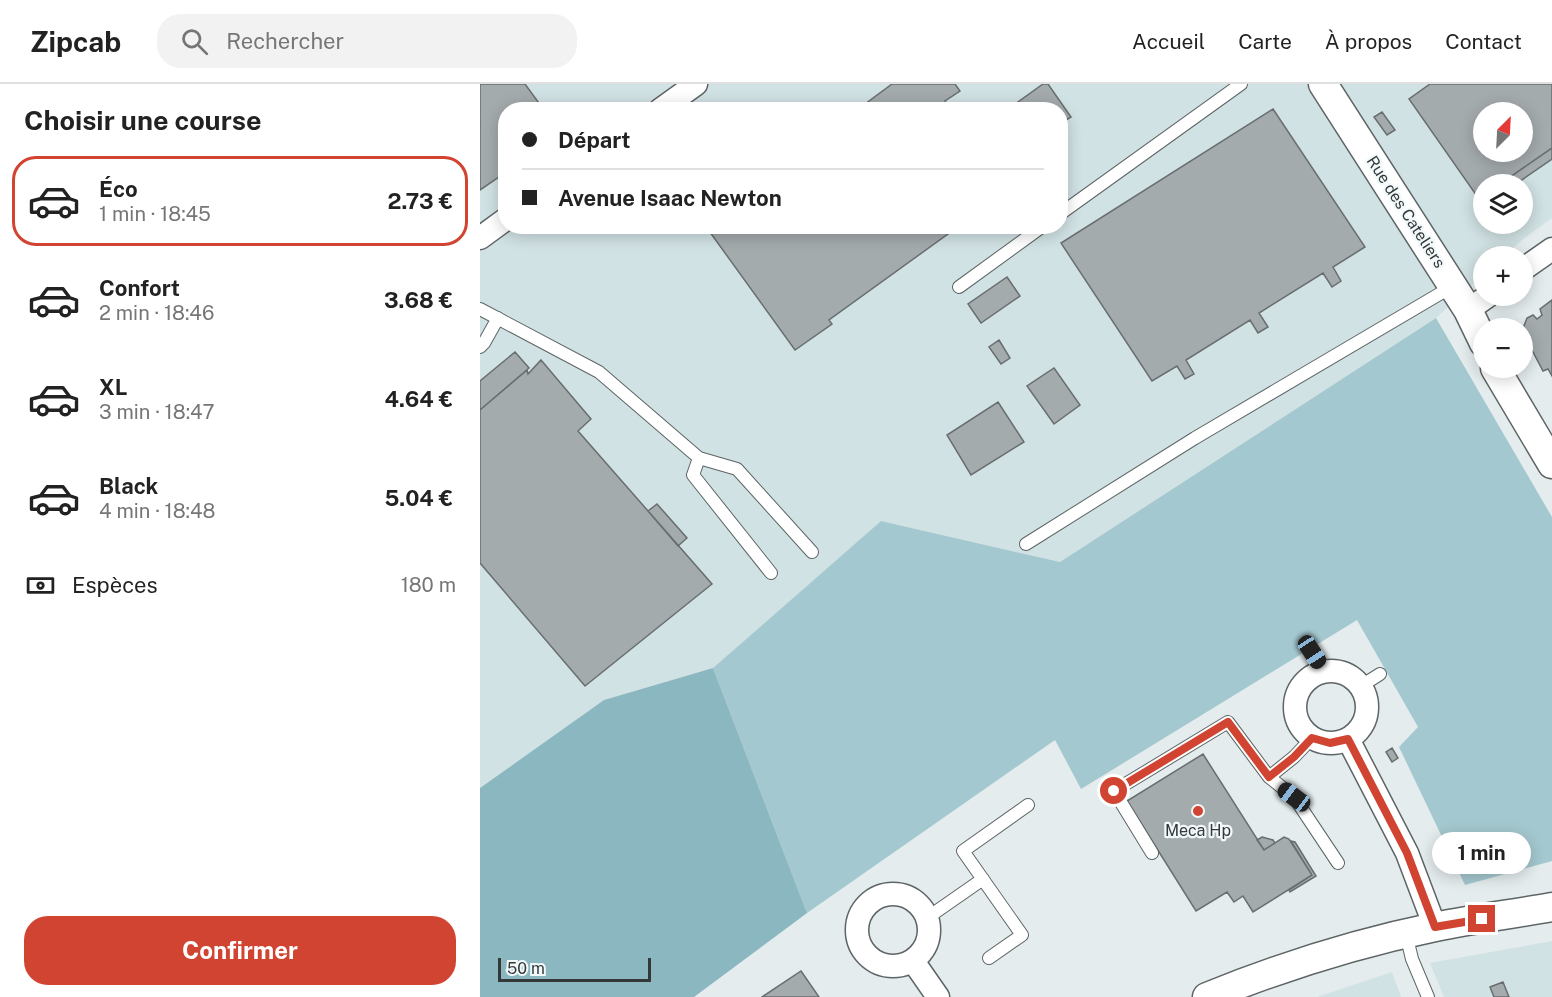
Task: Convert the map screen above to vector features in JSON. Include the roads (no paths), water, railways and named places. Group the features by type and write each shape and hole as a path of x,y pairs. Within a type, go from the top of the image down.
{"street":[{"path":"671,102 696,84"},
{"name":"Rue des Cateliers","path":"1323,84 1453,286 1473,300"},
{"path":"480,238 498,225"},
{"path":"1533,262 1552,249"},
{"path":"1501,378 1552,464"},
{"path":"1325,672 1345,674 1361,687 1365,696 1366,716 1356,734 1348,739 1330,743 1312,738 1299,724 1295,705 1297,696 1308,680 1325,672"},
{"path":"1348,739 1407,853 1435,927"},
{"path":"886,895 906,897 915,901 927,918 929,937 926,946 912,961 903,965 892,966 873,960 865,953 860,943 858,922 862,913 868,904 886,895"},
{"path":"1208,997 1295,965 1406,934 1435,927 1552,908"},
{"path":"912,961 938,997"}],"lane":[{"path":"1068,208 1240,84"},
{"path":"959,287 1032,234"},
{"path":"1026,544 1195,438 1453,286"},
{"path":"480,309 599,372 699,458 737,469 812,552"},
{"path":"480,347 498,318"},
{"path":"699,458 693,475 771,573"},
{"path":"1312,652 1325,672"},
{"path":"1361,687 1380,674"},
{"path":"1152,853 1114,791 1228,722 1269,777 1294,797 1338,863"},
{"path":"1269,777 1294,757 1312,738"},
{"path":"989,958 1022,935 963,851 1028,805"},
{"path":"927,918 983,879"},
{"path":"1406,934 1412,958 1428,997"}],"place":[{"name":"Meca Hp","path":"1198,811"}]}
